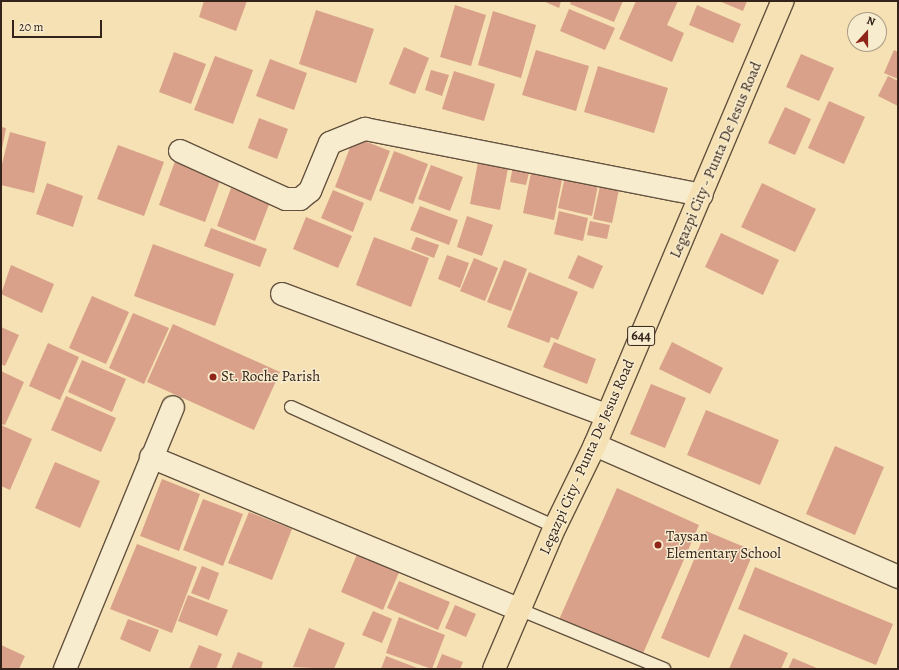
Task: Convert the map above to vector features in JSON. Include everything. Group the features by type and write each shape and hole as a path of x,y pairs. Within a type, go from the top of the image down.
{"main road":[{"name":"Legazpi City - Punta De Jesus Road","path":"494,669 521,610 555,527 595,444 606,415 702,195 783,1"}],"street":[{"path":"180,151 286,198 300,199 310,191 330,143 365,129 702,195"},
{"path":"282,294 606,415"},
{"path":"64,669 173,407"},
{"path":"595,444 898,577"},
{"path":"151,457 521,610"}],"lane":[{"path":"291,407 555,527"},
{"path":"521,610 664,669"}],"building":[{"path":"204,1 247,1 236,31 199,17"},
{"path":"543,1 561,1 559,8"},
{"path":"571,1 623,1 614,22 570,4"},
{"path":"636,1 678,1 667,25 684,33 672,62 619,39"},
{"path":"719,1 747,1 743,11"},
{"path":"455,5 486,15 471,66 440,57"},
{"path":"697,5 741,24 733,43 689,25"},
{"path":"569,9 615,28 605,50 560,31"},
{"path":"316,10 374,29 356,83 299,64"},
{"path":"493,11 536,25 521,78 478,65"},
{"path":"404,47 429,58 415,94 389,84"},
{"path":"536,50 589,66 576,111 522,95"},
{"path":"894,50 898,52 898,79 884,73"},
{"path":"174,52 206,64 191,104 159,92"},
{"path":"801,54 834,68 819,101 786,87"},
{"path":"215,56 253,70 233,124 194,110"},
{"path":"270,59 307,73 294,110 256,96"},
{"path":"598,66 668,88 654,133 584,112"},
{"path":"431,70 449,75 442,96 425,90"},
{"path":"454,71 495,84 484,121 442,109"},
{"path":"888,76 898,81 898,106 878,96"},
{"path":"829,101 865,117 844,164 808,148"},
{"path":"785,107 811,119 795,155 768,143"},
{"path":"259,118 288,129 277,159 248,148"},
{"path":"1,127 6,128 2,149 1,149"},
{"path":"10,132 46,142 34,193 1,185 1,168"},
{"path":"354,137 390,151 371,201 335,187"},
{"path":"118,145 164,162 144,216 97,199"},
{"path":"394,151 428,164 413,204 379,191"},
{"path":"177,156 223,173 205,222 159,205"},
{"path":"479,157 509,163 500,210 470,204"},
{"path":"514,161 531,164 526,185 510,182"},
{"path":"533,163 564,170 554,220 523,213"},
{"path":"431,165 463,177 450,211 418,199"},
{"path":"565,177 598,185 592,216 558,208"},
{"path":"601,181 620,185 612,223 593,219"},
{"path":"47,183 83,196 73,227 36,214"},
{"path":"762,183 816,209 795,252 741,227"},
{"path":"231,188 270,202 255,241 217,226"},
{"path":"333,190 364,203 353,232 321,218"},
{"path":"420,206 458,220 449,245 410,230"},
{"path":"559,211 588,218 583,241 554,234"},
{"path":"467,216 493,225 482,256 457,247"},
{"path":"306,217 352,236 338,268 293,249"},
{"path":"590,221 610,225 607,239 587,235"},
{"path":"211,228 267,249 260,267 204,246"},
{"path":"721,233 779,260 763,295 705,267"},
{"path":"374,237 429,258 411,307 356,285"},
{"path":"416,237 439,245 434,258 411,249"},
{"path":"153,244 234,274 215,326 134,296"},
{"path":"447,255 469,263 460,288 438,279"},
{"path":"578,255 603,266 593,289 568,278"},
{"path":"474,258 498,268 485,301 460,291"},
{"path":"504,260 527,269 511,311 487,302"},
{"path":"11,265 54,284 42,313 1,294"},
{"path":"529,272 578,292 558,340 551,337 549,343 507,327"},
{"path":"92,296 129,312 106,364 69,348"},
{"path":"133,313 169,328 144,384 109,368"},
{"name":"St. Roche Parish","path":"173,324 280,372 254,430 147,382"},
{"path":"1,327 19,335 5,366 1,364"},
{"path":"554,342 596,359 587,384 543,367"},
{"path":"672,342 723,368 710,394 659,369"},
{"path":"48,343 79,357 60,400 29,386"},
{"path":"82,360 126,379 112,412 68,392"},
{"path":"1,371 24,382 5,425 1,424"},
{"path":"651,384 686,398 665,448 630,434"},
{"path":"66,396 116,418 101,452 51,430"},
{"path":"706,410 779,440 760,485 687,455"},
{"path":"1,425 32,439 10,490 1,486"},
{"path":"835,446 884,467 855,535 806,514"},
{"path":"55,462 100,481 80,528 35,508"},
{"path":"162,479 200,494 179,551 140,536"},
{"path":"617,488 699,525 641,658 558,622"},
{"path":"203,499 243,514 223,566 183,550"},
{"path":"249,512 292,529 272,580 228,563"},
{"path":"706,531 754,551 709,658 661,638"},
{"path":"137,544 197,567 172,633 110,609"},
{"path":"358,552 400,570 383,610 341,592"},
{"path":"202,566 219,573 209,600 191,593"},
{"path":"755,567 893,624 876,665 738,609"},
{"path":"399,581 450,602 438,630 387,608"},
{"path":"188,595 228,610 217,636 178,621"},
{"path":"455,605 476,614 466,637 445,628"},
{"path":"373,611 392,619 382,643 362,635"},
{"path":"399,617 445,635 432,669 386,653"},
{"path":"128,619 159,630 150,652 120,639"},
{"path":"309,628 345,643 334,669 293,667"},
{"path":"744,634 788,653 781,669 729,669"},
{"path":"1,645 25,656 19,669 1,669"},
{"path":"199,645 222,654 216,669 189,669"},
{"path":"238,652 263,662 261,669 231,669"},
{"path":"442,654 463,662 460,669 436,669"},
{"path":"386,656 420,669 381,669"},
{"path":"793,658 819,669 788,669"}],"place":[{"name":"St. Roche Parish","path":"213,377"},
{"name":"Taysan Elementary School","path":"658,545"}]}
